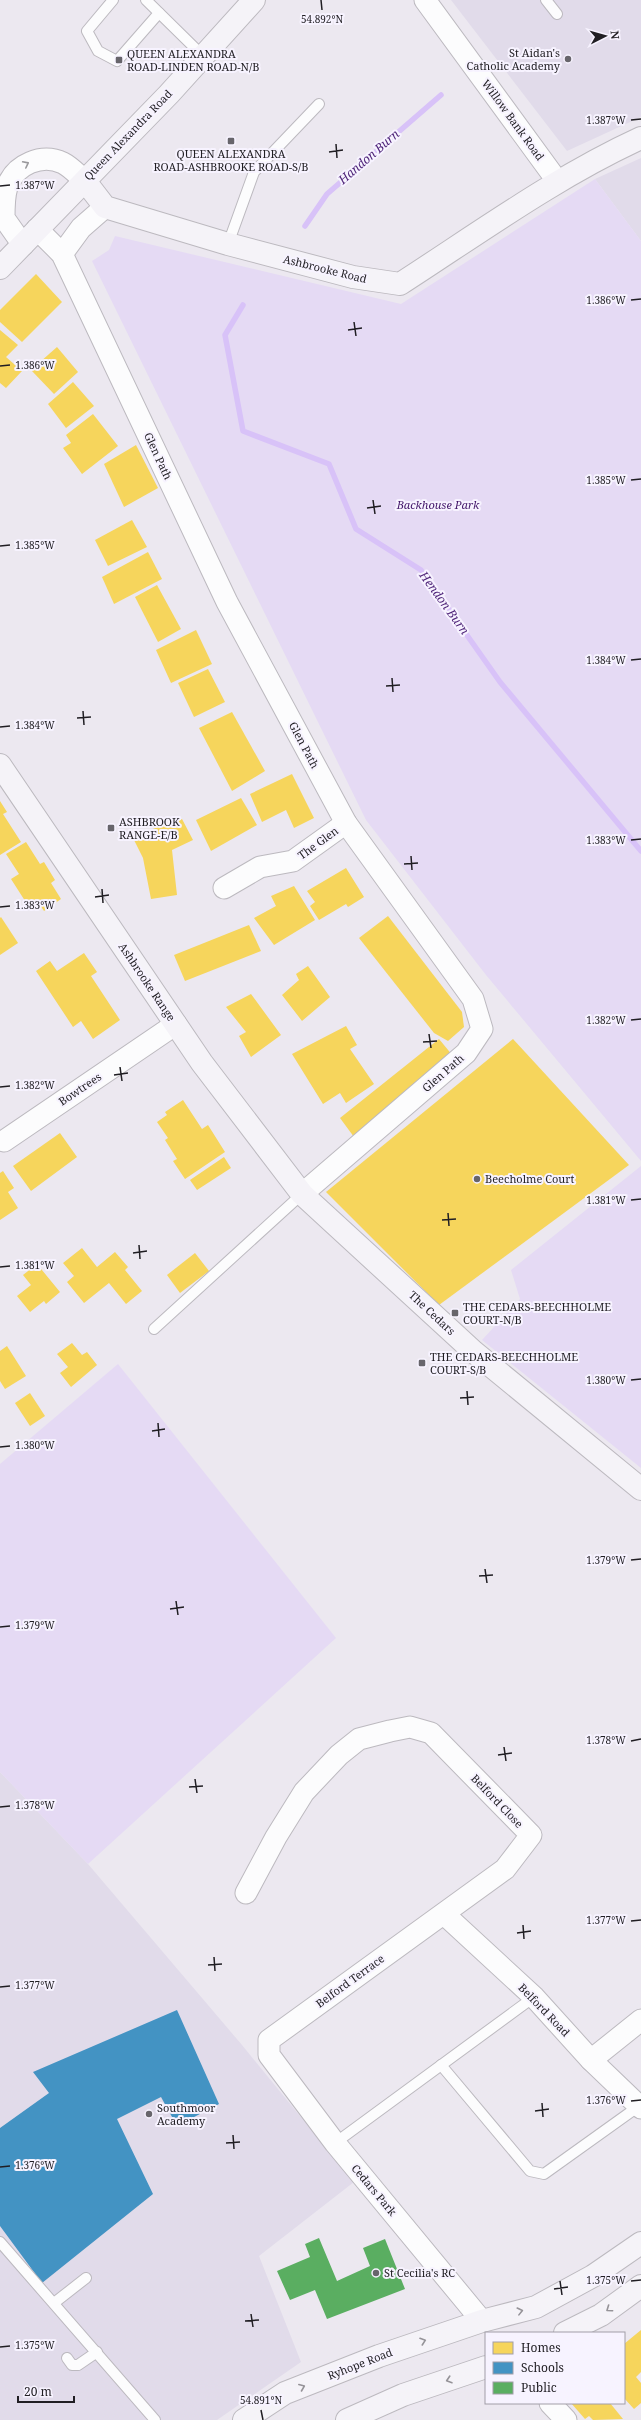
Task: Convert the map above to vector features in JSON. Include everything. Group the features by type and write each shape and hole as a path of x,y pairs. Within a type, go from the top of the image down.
{"street":[{"name":"Queen Alexandra Road","path":"0,268 85,181 254,0"},
{"name":"Willow Bank Road","path":"426,0 558,182"},
{"name":"Ashbrooke Road","path":"105,207 228,244 353,278 400,284 558,182 615,150 641,138"},
{"path":"4,185 20,167 33,161 47,159 63,163 85,181 105,207 81,228 62,254"},
{"name":"Glen Path","path":"4,185 4,218 30,237 62,254 227,602 346,823 473,999 482,1029 466,1053 302,1194"},
{"name":"Ashbrooke Range","path":"0,765 202,1063 302,1194"},
{"name":"The Glen","path":"224,888 260,867 293,861 346,823"},
{"name":"Bowtrees","path":"4,1141 176,1024"},
{"name":"The Cedars","path":"302,1194 474,1352 641,1489"},
{"name":"Belford Close","path":"246,1893 276,1837 304,1792 339,1755 359,1739 410,1727 431,1733 531,1835 505,1869 444,1914"},
{"name":"Belford Road","path":"444,1914 534,1997 591,2060 640,2107"},
{"name":"Belford Terrace","path":"268,2055 269,2040 444,1914"},
{"path":"591,2060 641,2020"},
{"name":"Cedars Park","path":"268,2055 335,2143 488,2327"},
{"name":"Ryhope Road","path":"244,2420 285,2393 379,2356 488,2327 536,2307 593,2276 641,2243"},
{"path":"566,2332 601,2315 641,2286"},
{"path":"347,2420 403,2395 485,2367"},
{"path":"551,2404 566,2420"}],"lane":[{"path":"112,0 87,31 98,51 117,61 159,13"},
{"path":"146,0 203,56"},
{"path":"546,0 557,14"},
{"path":"228,244 254,172 319,104"},
{"path":"154,1329 302,1194"},
{"path":"335,2143 534,1997"},
{"path":"441,2065 530,2171 544,2174 640,2107"},
{"path":"0,2242 155,2420"},
{"path":"54,2303 86,2278"},
{"path":"67,2358 72,2365 78,2365 97,2352"}],"shaded area":[{"name":"St Aidan's Catholic Academy","path":"451,0 641,0 641,117 567,151"},
{"path":"641,158 641,241 595,179"},
{"name":"Southmoor Academy","path":"0,1772 88,1864 242,2045 354,2182 259,2256 301,2362 217,2420 0,2420"}],"green space":[{"name":"Backhouse Park","path":"595,179 641,241 641,1161 486,975 366,820 92,261 109,250 115,236 401,304"},
{"path":"641,1166 641,1468 482,1340 520,1299 511,1270"},
{"path":"118,1364 336,1638 88,1864 0,1772 0,1464"}],"building: Homes":[{"path":"36,274 62,302 22,342 0,322 0,310"},
{"path":"0,330 18,345 6,357 22,371 6,388 0,383"},
{"path":"57,347 78,372 54,394 31,370"},
{"path":"73,382 94,406 66,428 48,404"},
{"path":"93,414 118,446 82,474 63,448 71,443 66,435"},
{"path":"136,445 158,488 124,507 104,464"},
{"path":"132,520 147,547 108,566 95,540"},
{"path":"148,552 162,579 114,604 102,577"},
{"path":"157,585 181,629 158,642 135,597"},
{"path":"196,630 212,664 171,683 156,650"},
{"path":"208,669 225,702 194,717 178,683"},
{"path":"232,712 265,771 232,791 199,728"},
{"path":"292,774 314,818 294,828 286,810 262,822 250,794"},
{"path":"241,798 257,825 211,851 196,820"},
{"path":"0,801 7,812 3,814 21,842 0,855"},
{"path":"182,819 193,840 172,850 177,895 151,899 143,858 132,836"},
{"path":"26,842 40,864 44,862 55,880 51,883 61,899 44,911 36,899 27,904 11,879 19,874 6,854"},
{"path":"346,868 364,897 348,907 346,904 319,920 310,906 315,902 307,891"},
{"path":"294,886 315,920 274,945 254,918 276,906 271,896"},
{"path":"388,916 462,1012 464,1027 448,1041 434,1033 359,938"},
{"path":"1,917 18,943 0,955 0,918"},
{"path":"249,925 261,951 185,981 174,955"},
{"path":"84,953 97,972 91,976 120,1020 93,1039 81,1021 73,1027 36,971 50,961 57,971"},
{"path":"308,966 330,997 302,1021 282,995 299,980 296,974"},
{"path":"251,994 281,1035 251,1057 239,1036 246,1032 226,1007"},
{"path":"346,1026 357,1045 350,1049 374,1084 346,1103 340,1093 323,1104 292,1054"},
{"path":"439,1039 453,1056 354,1137 340,1118"},
{"name":"Beecholme Court","path":"513,1039 629,1165 439,1305 326,1192"},
{"path":"183,1100 202,1129 208,1125 225,1152 185,1179 173,1161 177,1159 165,1140 168,1138 157,1122 167,1115 165,1112"},
{"path":"60,1133 77,1157 31,1191 13,1166"},
{"path":"224,1157 231,1168 197,1190 190,1180"},
{"path":"3,1171 14,1188 8,1192 18,1208 0,1220 0,1173"},
{"path":"82,1248 97,1267 115,1252 128,1267 125,1270 142,1291 126,1304 109,1283 84,1303 67,1282 74,1276 63,1263"},
{"path":"195,1253 209,1271 180,1293 167,1275"},
{"path":"37,1264 60,1292 46,1304 44,1301 30,1312 17,1296 31,1285 23,1275"},
{"path":"72,1343 82,1355 87,1352 97,1365 71,1387 60,1373 68,1367 57,1354"},
{"path":"7,1346 26,1376 5,1389 0,1381 0,1351"},
{"path":"30,1393 45,1416 30,1426 15,1403"},
{"path":"641,2330 641,2372 636,2377 641,2383 641,2403 634,2409 625,2399 625,2343"},
{"path":"572,2404 611,2404 623,2419 593,2420 589,2416 585,2419"}],"building: Schools":[{"path":"177,2010 219,2104 177,2126 161,2097 117,2119 153,2194 42,2283 0,2226 0,2128 49,2093 33,2072"}],"building: Public":[{"name":"St Cecilia's RC","path":"319,2238 337,2281 370,2266 363,2248 385,2239 405,2289 327,2319 315,2290 290,2300 277,2271 310,2257 305,2244"}],"waterway":[{"name":"Handon Burn","path":"305,226 327,194 441,95"},
{"name":"Hendon Burn","path":"243,305 225,335 243,431 329,464 356,529 421,570 500,682 641,851"}],"place":[{"name":"St Aidan's Catholic Academy","path":"568,59"},
{"name":"QUEEN ALEXANDRA ROAD-LINDEN ROAD-N/B","path":"119,60"},
{"name":"QUEEN ALEXANDRA ROAD-ASHBROOKE ROAD-S/B","path":"231,141"},
{"name":"ASHBROOK RANGE-E/B","path":"111,828"},
{"name":"Beecholme Court","path":"477,1179"},
{"name":"THE CEDARS-BEECHHOLME COURT-N/B","path":"455,1313"},
{"name":"THE CEDARS-BEECHHOLME COURT-S/B","path":"422,1363"},
{"name":"Southmoor Academy","path":"149,2114"},
{"name":"St Cecilia's RC","path":"376,2273"}]}
